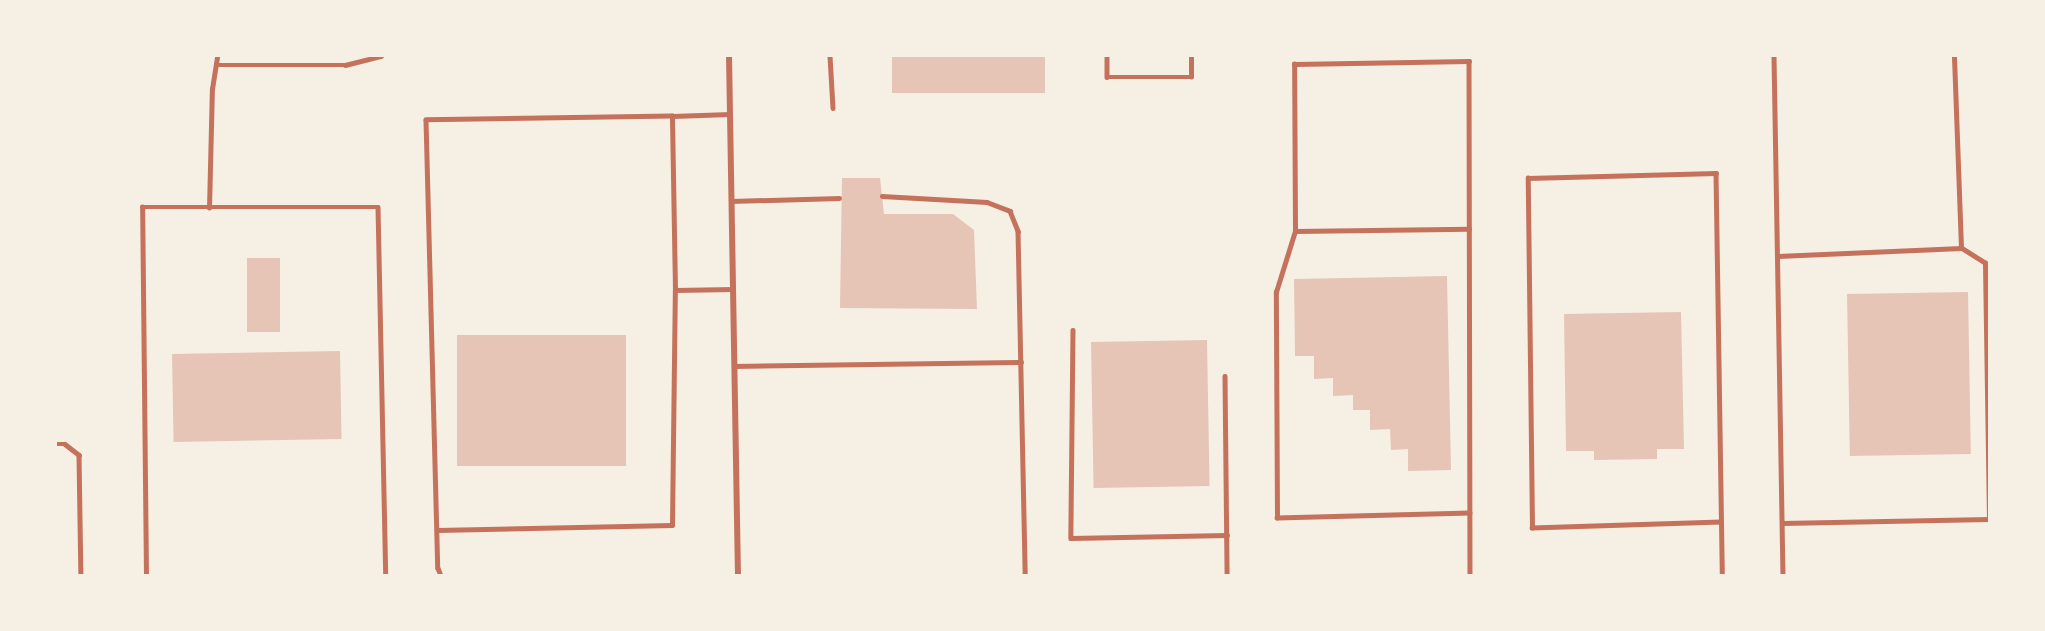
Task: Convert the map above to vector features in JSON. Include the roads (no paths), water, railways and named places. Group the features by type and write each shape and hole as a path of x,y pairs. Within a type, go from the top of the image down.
{"street":[{"path":"729,56 738,576"}],"lane":[{"path":"209,208 212,89 217,56"},
{"path":"217,65 345,65 381,56"},
{"path":"831,56 832,108"},
{"path":"1107,56 1107,77 1191,77 1191,56"},
{"path":"1774,56 1783,576"},
{"path":"1954,56 1961,248"},
{"path":"1470,513 1277,518 1276,292 1295,231 1294,64 1469,61 1469,229 1470,513 1470,576"},
{"path":"441,576 438,568 426,120 730,114"},
{"path":"437,530 672,525 675,290 672,116"},
{"path":"1721,522 1532,528 1528,178 1716,173 1722,576"},
{"path":"882,196 987,202 1010,211 1018,231 1026,576"},
{"path":"731,201 839,198"},
{"path":"146,576 142,207 378,207 386,576"},
{"path":"1295,231 1469,229"},
{"path":"1778,256 1961,248 1985,263 1989,519 1782,523"},
{"path":"675,290 733,289"},
{"path":"1073,330 1071,538 1227,535"},
{"path":"734,366 1021,362"},
{"path":"1225,376 1227,576"},
{"path":"56,444 65,444 79,455 81,576"}]}
